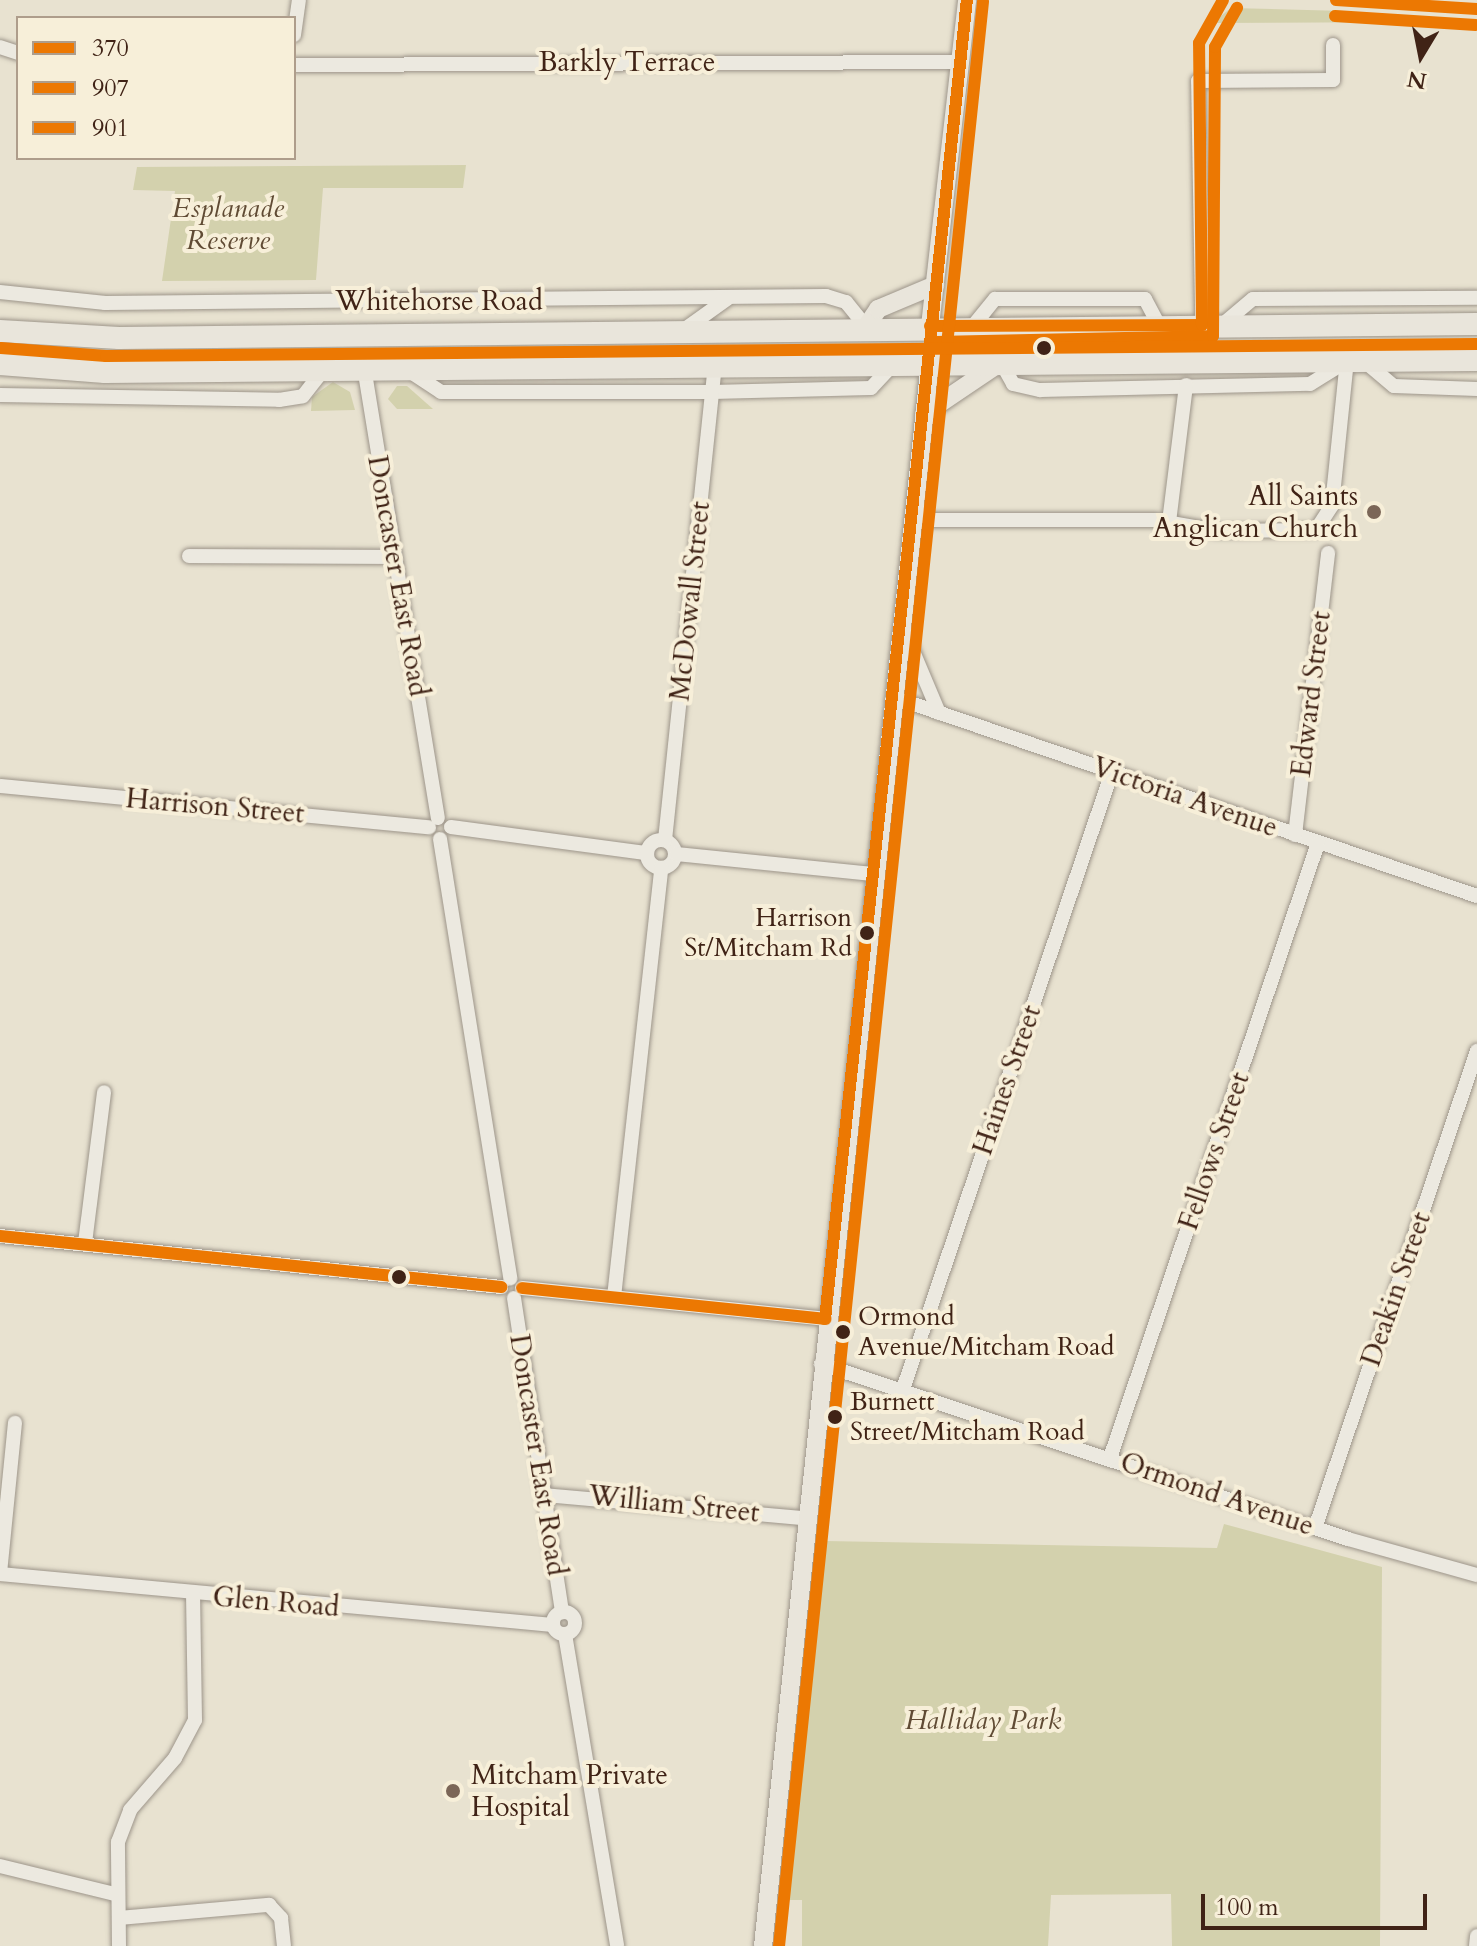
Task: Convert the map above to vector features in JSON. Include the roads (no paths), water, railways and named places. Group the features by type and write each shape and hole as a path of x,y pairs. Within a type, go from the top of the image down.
{"highway":[{"name":"Whitehorse Road","path":"0,331 61,338 930,326 1477,324"},
{"path":"930,326 930,363"},
{"name":"Doncaster East Road","path":"361,333 364,367"},
{"path":"0,364 105,372 715,362 1477,360"}],"main road":[{"path":"930,326 967,0"},
{"path":"866,327 878,309 935,285"},
{"path":"924,414 1001,362"},
{"path":"763,1946 803,1518 930,363"}],"street":[{"path":"296,21 299,0"},
{"path":"1203,362 1212,324 1198,81 1333,80 1333,45"},
{"name":"Barkly Terrace","path":"296,65 960,62"},
{"name":"Whitehorse Road","path":"0,292 105,303 834,297 866,327"},
{"path":"1212,324 1253,299 1477,298"},
{"path":"685,329 728,299"},
{"path":"1095,361 1133,385"},
{"path":"1001,362 1019,387 1310,384 1356,361"},
{"path":"1356,361 1388,385 1477,389"},
{"path":"912,512 960,521 1169,522 1217,531 1316,530 1332,505 1356,361"},
{"name":"McDowall Street","path":"665,840 715,362"},
{"path":"402,366 441,392 712,392 871,388 894,362"},
{"path":"0,395 279,400 303,396 325,367"},
{"name":"Doncaster East Road","path":"364,367 439,824"},
{"path":"1169,522 1186,385"},
{"name":"Edward Street","path":"1295,835 1328,553"},
{"path":"189,556 395,557"},
{"path":"901,622 939,713"},
{"name":"Victoria Avenue","path":"893,697 1477,896"},
{"name":"Haines Street","path":"903,1389 1112,772"},
{"name":"Harrison Street","path":"0,786 439,824 647,853"},
{"path":"439,824 505,1282"},
{"path":"661,868 647,853 665,840 676,854 873,874"},
{"name":"Fellows Street","path":"1110,1458 1318,843"},
{"path":"614,1297 661,868 676,854"},
{"name":"Deakin Street","path":"1315,1528 1477,1051"},
{"path":"85,1243 104,1092"},
{"path":"0,1236 505,1282 518,1293 614,1297 825,1319"},
{"name":"Doncaster East Road","path":"518,1293 562,1612 559,1630"},
{"name":"Ormond Avenue","path":"821,1364 1315,1528 1477,1575"},
{"name":"Glen Road","path":"15,1423 0,1573 559,1630"},
{"name":"William Street","path":"544,1495 803,1518"},
{"path":"119,1946 115,1894 118,1842 130,1810 175,1758 195,1720 193,1594"},
{"path":"559,1630 617,1946"},
{"path":"0,1866 115,1894"},
{"path":"119,1918 269,1905 281,1918 284,1946"},
{"path":"1476,1946 1477,1936"}],"place":[{"name":"All Saints Anglican Church","path":"1374,512"},
{"name":"Harrison St/Mitcham Rd","path":"867,933"},
{"name":"Ormond Avenue/Mitcham Road","path":"843,1332"},
{"name":"Burnett Street/Mitcham Road","path":"835,1417"},
{"name":"Mitcham Private Hospital","path":"453,1791"}],"park label":[{"name":"Esplanade Reserve","path":"228,224"},
{"name":"Halliday Park","path":"983,1720"}]}
